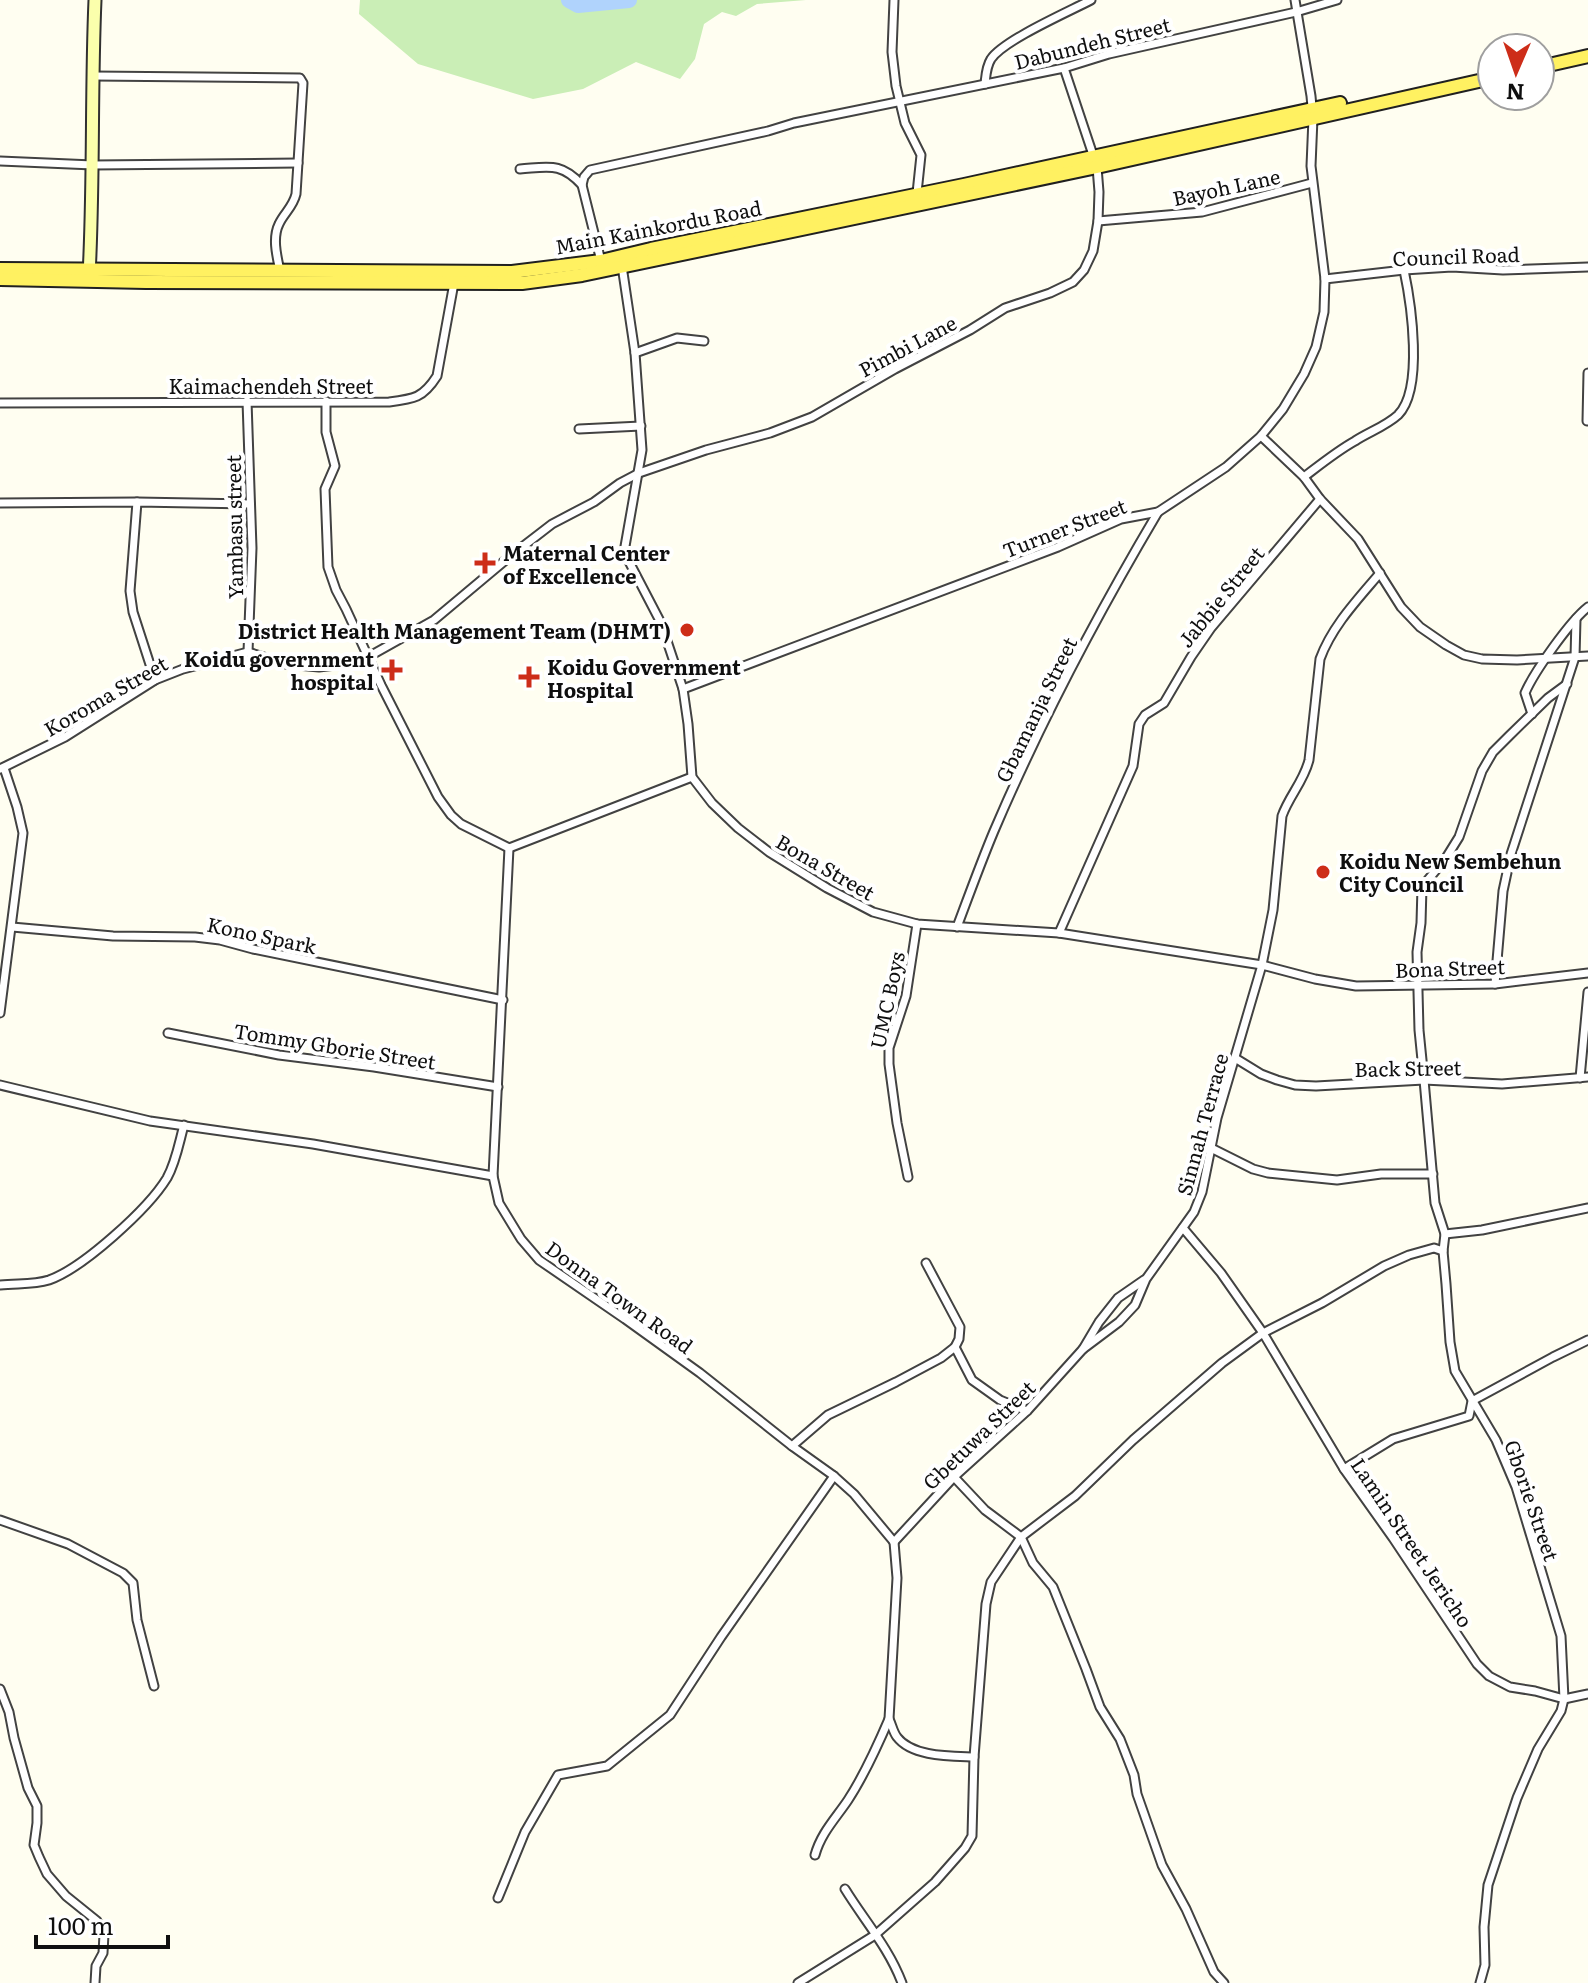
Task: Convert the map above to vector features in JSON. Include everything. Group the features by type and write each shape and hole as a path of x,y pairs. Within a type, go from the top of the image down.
{"main road":[{"path":"89,275 95,0"},
{"path":"1556,56 1588,48"},
{"path":"1556,63 1588,56"},
{"path":"1313,113 1476,74"},
{"name":"Main Kainkordu Road","path":"621,261 1476,81"},
{"name":"Main Kainkordu Road","path":"453,278 601,261 651,261 842,215"},
{"path":"0,269 89,275 453,278 542,282 621,261"},
{"path":"217,276 280,271 365,278"},
{"path":"0,279 89,275"}],"street":[{"path":"894,0 892,52 905,123 921,155 922,198"},
{"path":"985,84 988,63 1005,45 1091,0"},
{"name":"Turner Street","path":"683,689 1058,547 1121,519 1158,512 1226,467 1261,436 1283,409 1304,374 1316,347 1324,312 1325,279 1312,183 1313,113 1295,0"},
{"name":"Dabundeh Street","path":"582,185 590,170 794,123 1064,68 1138,47 1337,0"},
{"name":"Pimbi Lane","path":"368,657 434,620 552,524 594,502 620,483 639,473 812,417 1005,308 1073,282 1084,270 1093,251 1098,221 1096,162 1064,68"},
{"path":"93,76 300,78 303,83 293,204 279,222 276,232 280,271"},
{"path":"0,161 93,165 298,163"},
{"path":"520,169 560,168 570,172 582,185 601,261"},
{"name":"Bayoh Lane","path":"1098,221 1202,212 1312,183"},
{"path":"326,401 326,432 335,466 325,489 328,567 336,590 415,754 451,815 461,824 509,848 692,777 683,689 661,623 624,552 642,450 635,353 621,261"},
{"name":"Council Road","path":"1325,279 1462,267 1503,270 1588,267"},
{"path":"1304,477 1397,416 1406,404 1413,329 1404,270"},
{"name":"Kaimachendeh Street","path":"0,403 409,400 429,389 437,376 453,278"},
{"path":"635,353 677,338 704,341"},
{"path":"1587,421 1588,373"},
{"name":"Yambasu street","path":"247,401 252,548 248,652"},
{"path":"579,429 641,426"},
{"path":"1261,436 1304,477 1358,539 1401,607 1420,627 1446,645 1464,655 1482,659 1588,656"},
{"name":"Jabbie Street","path":"1059,933 1133,766 1142,719 1164,703 1211,628 1320,499"},
{"path":"137,502 130,591 133,612 155,680"},
{"path":"0,503 250,504"},
{"name":"Gbamanja Street","path":"957,927 994,832 1040,732 1097,618 1158,512"},
{"name":"Sinnah Terrace","path":"1083,1349 1130,1313 1146,1279 1194,1212 1202,1192 1217,1118 1262,965 1273,910 1282,816 1287,802 1306,773 1309,760 1320,659 1326,643 1380,573"},
{"path":"1532,714 1525,693 1531,679 1588,607"},
{"path":"1495,984 1503,891 1511,854 1575,657 1576,619"},
{"path":"248,652 286,664 319,667 352,663 368,657"},
{"name":"Koroma Street","path":"2,768 65,737 155,680 183,669 248,652"},
{"name":"Gborie Street","path":"1564,1699 1561,1636 1516,1487 1496,1440 1455,1371 1443,1251 1445,1234 1435,1203 1419,1030 1417,952 1422,887 1459,837 1482,771 1493,752 1567,684"},
{"path":"0,1013 23,833 2,768"},
{"name":"Bona Street","path":"692,777 712,803 769,852 873,912 917,924 1059,933 1262,965 1356,986 1495,984 1588,973"},
{"name":"Donna Town Road","path":"509,848 493,1176 499,1203 521,1239 539,1260 700,1373 834,1476 854,1494 894,1542"},
{"name":"UMC Boys","path":"908,1177 897,1123 889,1048 906,996 917,924"},
{"name":"Kono Spark","path":"12,927 113,936 220,940 503,1000"},
{"path":"1584,1077 1588,992"},
{"name":"Tommy Gborie Street","path":"168,1033 279,1055 498,1087"},
{"name":"Back Street","path":"1235,1058 1261,1074 1295,1085 1424,1080 1502,1084 1584,1077"},
{"path":"0,1085 138,1119 313,1144 493,1176"},
{"path":"0,1285 36,1283 58,1276 122,1228 145,1206 168,1175 184,1125"},
{"path":"1211,1148 1268,1173 1337,1180 1381,1174 1433,1174"},
{"path":"1445,1234 1482,1230 1588,1208"},
{"name":"Lamin Street Jericho","path":"1183,1228 1221,1273 1263,1333 1344,1469 1477,1664 1489,1676 1510,1687 1564,1699 1588,1694"},
{"path":"798,1983 875,1935 935,1882 972,1836 974,1757 988,1592 991,1582 1021,1537 1075,1496 1133,1440 1222,1363 1263,1333 1384,1266 1434,1248 1443,1251"},
{"path":"792,1446 828,1415 941,1358 955,1347 960,1327 926,1263"},
{"name":"Sinnah Terrace","path":"1083,1349 1118,1298 1146,1279"},
{"path":"1344,1469 1393,1439 1469,1416 1472,1401 1588,1340"},
{"path":"955,1347 972,1380 1000,1400 1027,1411"},
{"name":"Gbetuwa Street","path":"894,1542 954,1477 1027,1411 1083,1349"},
{"path":"498,1898 525,1832 558,1775 607,1766 670,1715 834,1476"},
{"path":"954,1477 985,1510 1021,1537 1033,1563 1053,1587 1100,1707 1120,1739 1162,1865 1214,1972 1224,1983"},
{"path":"0,1520 68,1544 123,1573 133,1583 137,1620 154,1686"},
{"path":"815,1855 822,1836 869,1766 889,1719 897,1578 894,1542"},
{"path":"0,1689 9,1712 28,1788 37,1806 34,1845 39,1857 47,1874 66,1896 97,1921 104,1934 103,1953 96,1966 95,1983"},
{"path":"1480,1983 1485,1965 1484,1927 1488,1885 1522,1786 1538,1749 1561,1711 1564,1699"},
{"path":"889,1719 895,1735 904,1745 945,1755 974,1757"},
{"path":"845,1889 894,1961 902,1983"}],"green space":[{"path":"360,0 806,0 757,4 736,16 722,12 704,24 695,59 680,79 636,62 583,89 533,99 418,64 359,14"}],"waterway":[{"path":"569,0 578,5 629,0"}],"place":[{"name":"Maternal Center of Excellence","path":"485,563"},
{"name":"District Health Management Team (DHMT)","path":"687,630"},
{"name":"Koidu government hospital","path":"392,670"},
{"name":"Koidu Government Hospital","path":"529,677"},
{"name":"Koidu New Sembehun City Council","path":"1323,872"}]}
